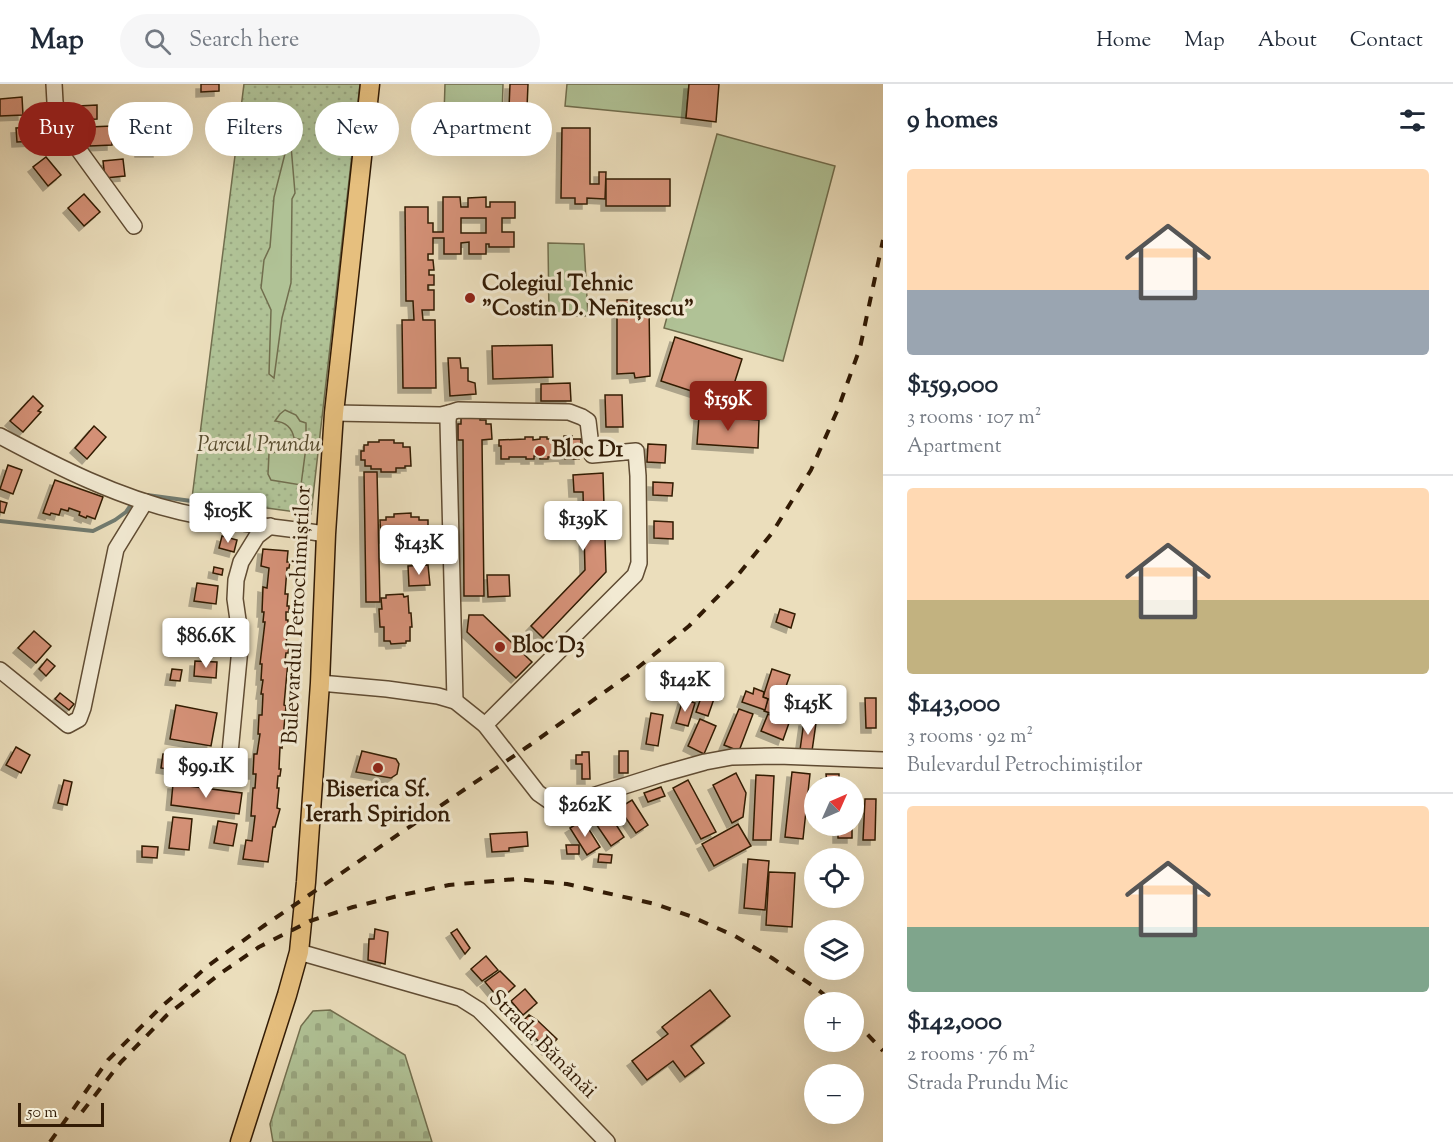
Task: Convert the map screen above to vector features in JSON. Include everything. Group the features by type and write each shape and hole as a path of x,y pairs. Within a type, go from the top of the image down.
{"main road":[{"name":"Bulevardul Petrochimiștilor","path":"240,1142 299,952 320,683 334,413 370,84"}],"street":[{"path":"54,84 60,124 134,226"},
{"path":"334,413 441,416 458,410 569,412 588,420 592,455 636,451 639,563 635,575 485,725"},
{"path":"449,413 455,701"},
{"path":"0,436 63,469 145,502 198,516 326,534"},
{"path":"0,670 68,725 79,719 116,549 145,502"},
{"path":"230,753 240,648 235,599 236,580 241,562 257,536 270,526"},
{"path":"320,683 387,689 438,696 455,701 485,725 538,793 551,802 564,805 662,774 732,757 778,756 883,760"},
{"name":"Strada Bănănăi","path":"299,952 460,998 479,1010 606,1142"}],"green space":[{"name":"Parcul Prundu","path":"244,84 360,84 358,102 315,102 315,156 352,156 311,514 192,498 235,156 303,156 303,102 242,102"},
{"path":"445,84 503,84 502,102 444,102"},
{"path":"567,84 689,84 686,118 565,106"},
{"path":"717,134 835,166 783,361 664,328"},
{"path":"284,156 292,156 295,193 292,199 291,283 282,318 274,378 269,374 271,310 261,288 264,260 270,247 274,197"},
{"path":"548,243 584,244 588,316 549,315"},
{"path":"285,410 306,423 306,434 303,440 294,438 288,426 275,421"},
{"path":"293,444 306,447 301,485 271,480 268,474 269,453 282,451"},
{"path":"330,1010 405,1055 432,1142 273,1142 270,1124 301,1026 313,1011"}],"building":[{"path":"201,84 219,84 219,91 201,92"},
{"path":"510,84 528,84 527,102 509,102"},
{"path":"689,84 719,84 716,122 686,118"},
{"path":"22,97 22,102 18,102 18,115 0,116 0,99"},
{"path":"108,126 108,145 96,146 96,127"},
{"path":"562,128 590,128 590,184 599,184 599,172 606,172 605,199 587,198 587,204 575,204 575,198 561,198"},
{"path":"46,157 61,175 48,186 33,167"},
{"path":"123,159 125,176 105,178 103,161"},
{"path":"606,179 670,179 670,206 606,206"},
{"path":"84,194 100,212 84,226 68,208"},
{"path":"443,197 460,197 461,207 468,207 468,198 486,197 486,207 490,207 490,202 515,202 515,218 502,218 502,232 514,232 514,247 489,247 489,244 486,244 486,254 469,254 469,242 461,243 461,254 444,254 444,238 433,238 433,254 428,254 428,260 433,260 434,270 429,270 429,275 434,275 434,285 428,285 428,290 434,290 434,310 422,310 423,320 435,320 436,388 403,388 402,320 414,320 413,301 406,301 405,207 428,207 428,223 433,223 433,232 443,232","holes":["461,218 486,218 486,233 461,233"]},
{"path":"617,300 631,300 632,304 649,305 650,376 635,378 634,373 617,374"},
{"path":"675,337 742,359 728,403 661,381"},
{"path":"552,345 553,377 493,379 492,346"},
{"path":"448,358 460,358 461,368 468,368 468,381 475,383 476,394 450,396"},
{"path":"570,383 571,401 541,401 541,384"},
{"path":"605,395 622,395 623,427 606,427"},
{"path":"33,396 43,406 38,411 41,412 23,432 10,421"},
{"path":"699,416 759,420 758,448 697,444"},
{"path":"461,417 480,417 480,420 486,420 486,424 491,424 492,439 482,440 484,596 464,596 463,440 458,440 458,424 461,424"},
{"path":"94,426 106,437 87,459 75,448"},
{"name":"Bloc D1","path":"564,436 581,439 581,445 578,445 579,459 565,459 564,456 540,459 540,456 534,456 534,459 509,457 509,459 501,459 499,440 525,439 525,437 533,437 533,440 540,439 540,437 564,439"},
{"path":"379,440 394,440 394,443 403,443 403,447 410,447 411,466 396,468 396,472 381,472 381,469 371,469 371,466 365,466 365,460 361,460 364,445 368,445 368,442 379,442"},
{"path":"648,444 666,445 665,463 647,462"},
{"path":"8,465 22,470 13,494 0,489"},
{"path":"364,472 377,472 380,602 366,602"},
{"path":"603,473 606,572 543,638 531,626 585,570 583,492 574,492 573,475"},
{"path":"55,480 103,497 95,519 87,516 86,518 79,515 80,512 69,508 68,511 61,509 59,515 43,513"},
{"path":"653,482 673,483 672,496 653,495"},
{"path":"0,501 7,503 4,513 0,512"},
{"path":"411,513 411,517 428,520 428,536 421,536 421,541 414,541 414,543 394,544 394,540 381,538 380,520 394,517 394,514"},
{"path":"654,521 673,522 673,539 654,538"},
{"path":"222,536 237,540 234,552 219,548"},
{"path":"263,549 288,551 287,562 290,562 287,568 285,594 288,594 287,606 289,606 289,612 286,612 286,620 288,620 286,647 289,647 285,661 288,661 284,705 286,706 282,748 280,747 279,769 281,769 277,788 279,788 277,808 280,809 275,827 273,827 268,862 243,859 246,840 252,841 255,816 251,816 256,774 253,774 254,754 257,754 260,734 258,734 259,715 262,715 263,680 261,680 262,664 260,664 265,622 263,622 264,612 262,612 263,587 267,588 269,568 261,566"},
{"path":"428,565 430,585 409,586 408,566"},
{"path":"214,567 223,569 222,575 213,573"},
{"path":"487,575 509,575 510,596 488,597"},
{"path":"197,583 218,586 216,604 194,601"},
{"path":"403,594 404,597 408,596 409,613 411,613 410,641 391,644 390,641 384,641 384,627 380,627 381,598 386,598 386,595"},
{"path":"780,609 795,614 791,628 776,622"},
{"name":"Bloc D3","path":"469,615 483,615 532,662 516,678 467,632"},
{"path":"34,631 51,646 36,663 18,648"},
{"path":"207,636 219,637 217,649 205,648"},
{"path":"47,659 55,666 46,676 39,669"},
{"path":"195,661 217,662 216,678 194,676"},
{"path":"172,669 182,670 180,681 170,680"},
{"path":"772,669 790,675 776,715 764,711 768,699 763,697"},
{"path":"754,688 764,692 763,697 768,699 765,710 742,702 746,691 753,694"},
{"path":"704,689 716,693 708,716 696,712"},
{"path":"60,693 74,704 69,710 55,699"},
{"path":"865,698 876,698 876,728 866,728"},
{"path":"683,699 695,703 688,726 676,723"},
{"path":"176,705 217,713 211,746 170,739"},
{"path":"739,709 753,714 739,751 724,745"},
{"path":"651,713 663,715 658,746 646,744"},
{"path":"768,714 789,723 783,740 761,731"},
{"path":"700,719 716,726 704,754 688,746"},
{"path":"804,721 816,723 812,751 800,750"},
{"path":"16,747 30,755 21,773 6,765"},
{"name":"Biserica Sf. Ierarh Spiridon","path":"362,751 396,759 399,764 397,774 391,778 356,772"},
{"path":"619,751 628,751 628,773 619,773"},
{"path":"582,752 589,752 590,779 582,779 582,764 576,764 576,755 582,755"},
{"path":"163,754 194,759 191,773 161,768"},
{"path":"792,772 810,774 810,776 804,776 803,839 785,837"},
{"path":"736,773 746,793 743,817 732,823 713,785"},
{"path":"826,774 839,774 839,776 826,776"},
{"path":"756,775 774,776 771,840 753,840"},
{"path":"64,780 72,782 67,805 58,803"},
{"path":"688,780 716,832 701,839 673,788"},
{"path":"173,784 242,793 239,814 171,805"},
{"path":"661,787 665,796 648,802 644,793"},
{"path":"865,799 876,799 875,840 863,840"},
{"path":"632,800 648,825 636,833 619,808"},
{"path":"608,812 624,837 611,846 594,821"},
{"path":"173,817 192,819 189,850 169,848"},
{"path":"583,820 600,847 587,855 570,828"},
{"path":"218,821 237,824 233,846 214,843"},
{"path":"738,824 751,846 714,866 702,844"},
{"path":"527,832 528,846 509,848 509,851 492,852 490,834"},
{"path":"838,836 852,836 852,838 838,838"},
{"path":"566,845 579,845 579,854 567,854"},
{"path":"142,846 158,847 157,858 142,857"},
{"path":"599,854 612,855 611,863 598,862"},
{"path":"748,859 769,861 765,910 744,908"},
{"path":"769,872 795,873 792,927 766,925"},
{"path":"375,929 388,932 385,964 368,960 369,939 374,939"},
{"path":"457,929 470,948 465,954 451,933"},
{"path":"486,956 498,970 482,981 471,969"},
{"path":"500,971 515,986 500,1000 485,982"},
{"path":"525,989 537,1003 523,1015 511,1001"},
{"path":"710,990 730,1016 691,1046 704,1063 685,1077 673,1061 647,1080 632,1061 668,1034 662,1027"},
{"path":"529,1015 557,1039 547,1050 521,1023"}],"waterway":[{"path":"147,495 221,505"},
{"path":"0,521 93,531 115,520 126,512 133,502"}],"railway":[{"path":"50,1142 108,1060 160,1008 209,965 630,674 689,626 733,581 772,533 811,470 838,409 860,348 883,240"},
{"path":"82,1112 121,1062 167,1015 259,947 310,921 353,907 449,885 516,879 567,884 655,904 690,916 735,936 821,992"},
{"path":"864,1031 883,1051"}],"place":[{"name":"Colegiul Tehnic \"Costin D. Nenițescu\"","path":"470,298"},
{"name":"Bloc D1","path":"540,451"},
{"name":"Bloc D3","path":"500,647"},
{"name":"Biserica Sf. Ierarh Spiridon","path":"378,768"}]}
